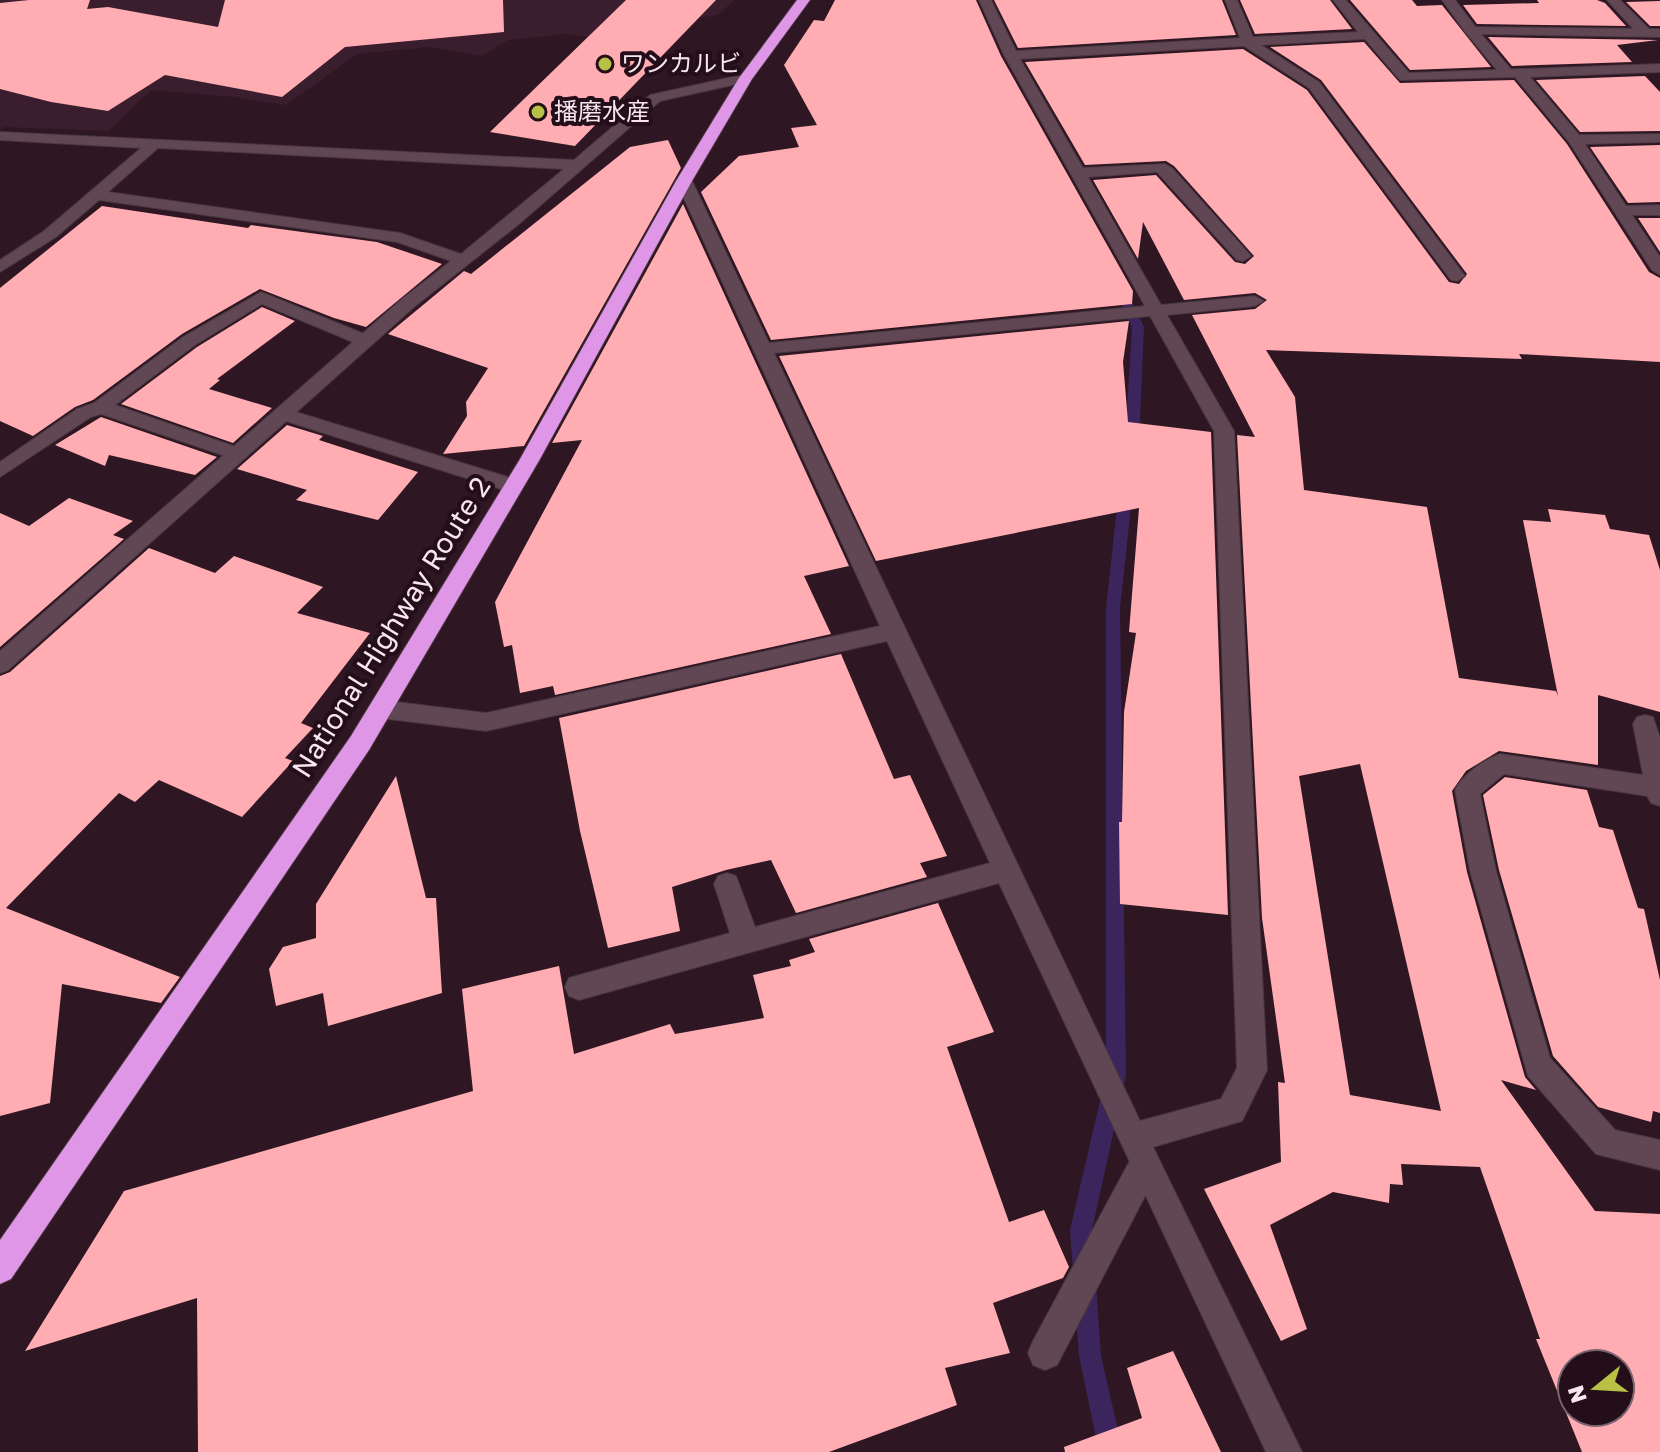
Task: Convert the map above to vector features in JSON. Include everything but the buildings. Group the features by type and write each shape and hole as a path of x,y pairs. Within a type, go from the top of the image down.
{"highway":[{"name":"National Highway Route 2","path":"0,1268 380,709 514,486 684,181 746,78 804,0"}],"street":[{"path":"985,0 1011,55 1152,311 1224,431 1252,1070 1231,1111 1135,1145"},
{"path":"1231,0 1249,43 1314,85 1457,276"},
{"path":"1339,0 1405,77 1660,68"},
{"path":"1448,0 1471,30 1575,140 1660,270"},
{"path":"1613,0 1644,32"},
{"path":"1471,30 1660,33"},
{"path":"1011,55 1368,35"},
{"path":"0,664 366,341 655,98 746,78"},
{"path":"0,136 578,165"},
{"path":"1575,140 1660,138"},
{"path":"0,267 50,234 154,144"},
{"path":"1078,173 1160,167 1243,256"},
{"path":"684,181 1005,870 1284,1452"},
{"path":"96,195 400,238 463,260"},
{"path":"1621,211 1660,210"},
{"path":"0,471 84,413 101,407 189,341 261,297 366,341"},
{"path":"762,349 1255,301"},
{"path":"101,407 238,454"},
{"path":"283,414 514,486"},
{"path":"380,709 486,722 893,631"},
{"path":"1645,724 1659,792 1500,764 1467,790 1483,871 1538,1066 1607,1143 1660,1155"},
{"path":"579,987 1005,870"},
{"path":"727,884 746,941"},
{"path":"1045,1353 1102,1245 1135,1145"}],"shaded area":[{"path":"0,0 734,0 718,15 649,25 625,43 566,34 508,40 482,56 429,47 357,54 286,105 151,90 109,131 5,127 0,130"}],"waterway":[{"path":"1118,286 1138,327 1132,442"},
{"path":"1111,1452 1090,1356 1081,1230 1116,1075 1113,608 1126,489"}],"place":[{"name":"ワンカルビ","path":"605,64"},
{"name":"播磨水産","path":"538,112"}]}
